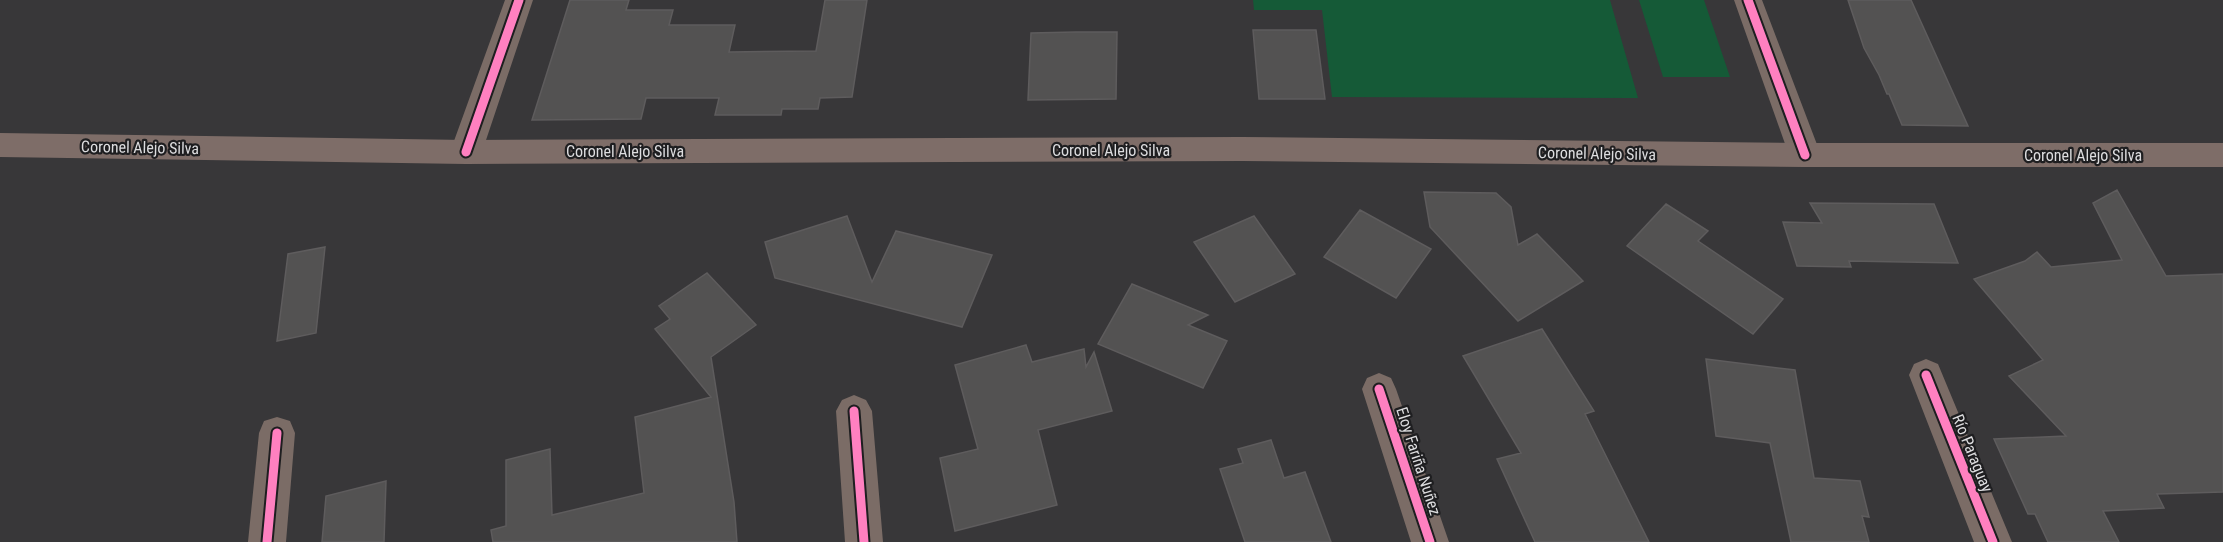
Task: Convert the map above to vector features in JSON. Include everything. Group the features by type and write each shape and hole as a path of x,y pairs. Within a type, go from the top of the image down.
{"main road":[{"name":"Coronel Alejo Silva","path":"0,145 466,152 1242,149 1805,155 2223,155"}],"street":[{"path":"466,152 519,0"},
{"path":"1748,0 1805,155"},
{"name":"Río Paraguay","path":"1926,375 1993,542"},
{"name":"Eloy Fariña Nuñez","path":"1379,389 1430,542"},
{"path":"854,411 864,542"},
{"path":"267,542 277,432"}],"green space":[{"path":"1253,0 1610,0 1638,98 1332,97 1322,10 1254,10"},
{"path":"1639,0 1704,0 1730,77 1663,77"}],"building":[{"path":"570,0 629,0 626,10 673,10 669,25 735,25 729,52 816,51 825,0 867,0 852,97 820,98 818,109 782,109 781,115 715,115 719,98 646,98 641,119 532,120"},
{"path":"1848,0 1911,0 1968,126 1902,125 1889,94 1864,48"},
{"path":"1253,30 1316,30 1325,99 1259,99"},
{"path":"1117,32 1116,99 1028,100 1031,33"},
{"path":"2117,190 2166,276 2223,274 2223,492 2157,494 2164,508 2103,511 2119,542 2048,542 2035,514 2028,514 1994,439 2066,436 2009,376 2043,360 1974,279 2025,261 2037,252 2051,267 2122,260 2093,203"},
{"path":"1424,192 1496,193 1511,207 1518,245 1537,234 1583,281 1518,321 1430,227"},
{"path":"1810,203 1934,204 1958,263 1849,261 1851,267 1797,266 1783,222 1822,223"},
{"path":"1666,204 1708,231 1698,241 1783,299 1753,334 1627,246"},
{"path":"1360,210 1431,249 1396,298 1324,257"},
{"path":"847,216 872,282 896,231 992,255 962,327 775,278 765,242"},
{"path":"1254,216 1295,274 1235,302 1194,242"},
{"path":"325,247 316,333 277,341 288,254"},
{"path":"707,273 756,325 711,357 734,502 737,542 493,542 491,530 506,526 506,460 550,449 552,515 644,493 635,417 711,397 655,329 670,319 659,306"},
{"path":"1132,284 1208,315 1188,325 1227,341 1203,388 1098,344"},
{"path":"1542,329 1594,411 1585,414 1649,542 1535,542 1497,459 1521,453 1463,356"},
{"path":"1026,345 1032,362 1084,349 1086,367 1094,352 1112,411 1038,430 1057,505 955,531 940,458 978,449 955,365"},
{"path":"1706,359 1795,370 1814,478 1860,481 1869,517 1862,516 1869,542 1791,542 1770,443 1716,436"},
{"path":"1271,440 1284,478 1305,472 1331,542 1245,542 1220,469 1243,463 1238,449"},
{"path":"386,481 384,542 322,542 326,496"}],"cycle path":[{"path":"466,152 519,0"},
{"path":"1748,0 1805,155"},
{"path":"1926,375 1993,542"},
{"path":"1379,389 1430,542"},
{"path":"854,411 864,542"},
{"path":"267,542 277,433"}]}
